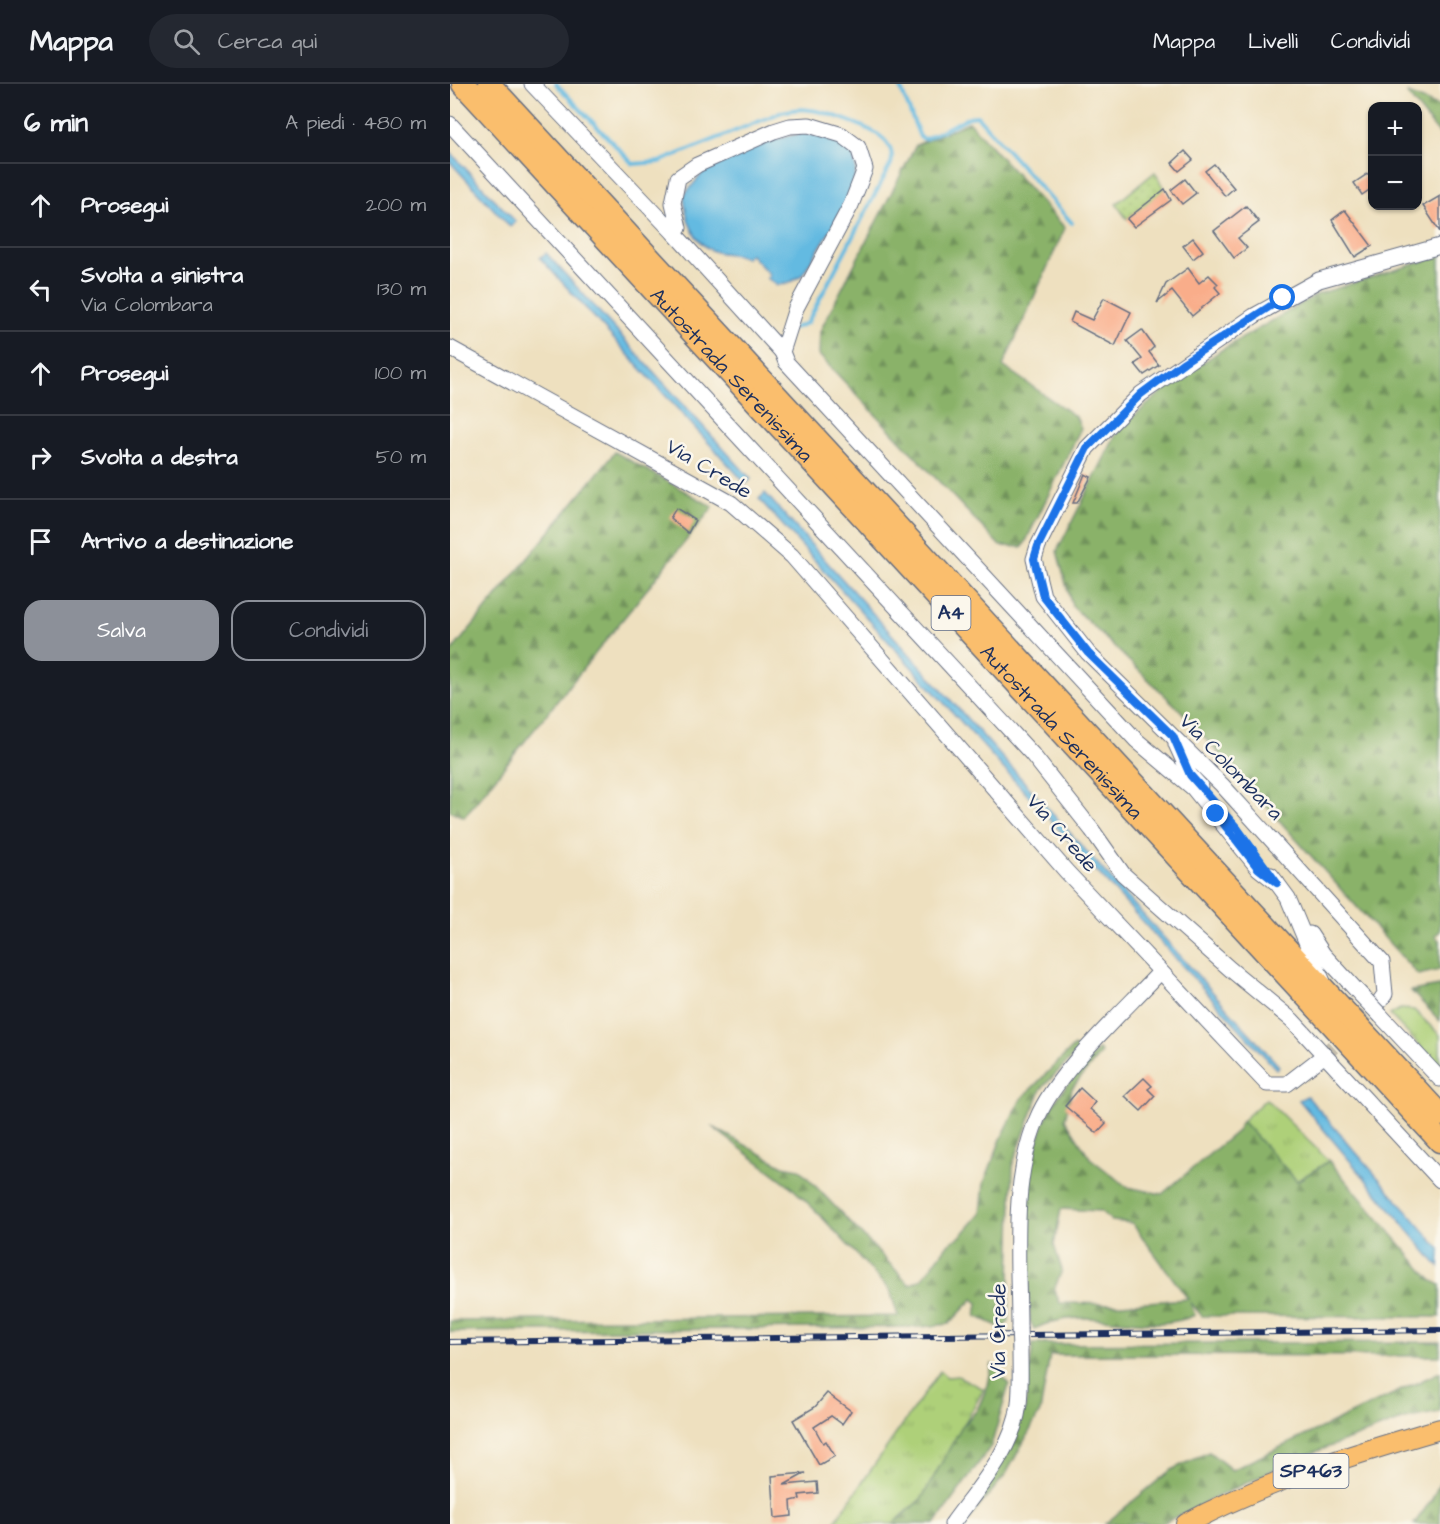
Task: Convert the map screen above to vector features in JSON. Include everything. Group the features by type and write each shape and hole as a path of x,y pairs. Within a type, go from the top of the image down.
{"highway":[{"name":"Autostrada Serenissima","path":"463,84 1440,1141"},
{"name":"Autostrada Serenissima","path":"489,84 1440,1114"}],"main road":[{"name":"SP463","path":"1186,1524 1218,1507 1359,1453 1440,1429"}],"street":[{"path":"532,84 674,233 782,352 786,362 955,547 1136,740 1192,788 1258,868 1277,883"},
{"path":"450,124 1032,754 1092,830 1122,874 1292,1020 1440,1180"},
{"path":"674,233 679,228 673,203 673,190 678,178 697,165 790,126 809,125 842,135 858,147 866,169 851,205 796,308 782,352"},
{"name":"Via Colombara","path":"1379,1010 1385,994 1382,962 1222,785 1088,653 1043,596 1034,559 1038,546 1087,448 1141,394 1254,316 1319,280 1440,246"},
{"name":"Via Crede","path":"450,348 732,503 784,549 875,649 1066,871 1160,972 1056,1085 1037,1118 1027,1151 1018,1210 1019,1406 1009,1438 986,1476 952,1524"},
{"path":"1173,736 1190,775 1238,829 1288,898 1323,954 1359,993 1379,1010 1440,1079"},
{"path":"1288,898 1328,993"},
{"path":"1160,972 1267,1084 1287,1084 1322,1057"}],"green space":[{"path":"1406,93 1440,107 1440,135 1422,113 1422,102 1413,102"},
{"path":"969,122 1065,228 1003,366 1076,417 1081,428 1023,547 1000,546 819,355 820,331 916,145"},
{"path":"1155,172 1165,190 1127,219 1116,204"},
{"path":"1440,256 1440,931 1435,936 1440,941 1440,970 1418,975 1180,710 1072,606 1057,551 1119,429 1169,386 1220,351 1318,294"},
{"path":"615,452 713,507 464,817 450,811 450,653"},
{"path":"1440,986 1440,1021 1411,991"},
{"path":"1400,1009 1414,1010 1440,1035 1440,1067 1390,1015"},
{"path":"1074,1046 1079,1050 1041,1089 1013,1163 1009,1322 1002,1328 976,1316 978,1303 973,1299 949,1324 921,1327 450,1332 450,1321 898,1316 890,1290 815,1210 789,1185 711,1126 783,1166 799,1169 910,1285 923,1278 949,1243 961,1236 981,1213 984,1183 1001,1139 1021,1099"},
{"path":"1099,1049 1101,1053 1072,1088 1065,1119 1090,1158 1127,1187 1162,1194 1237,1131 1242,1121 1297,1181 1329,1161 1431,1280 1440,1285 1440,1317 1202,1316 1190,1302 1195,1315 1177,1321 1157,1323 1075,1318 1054,1321 1034,1329 1030,1321 1027,1222 1028,1197 1036,1149 1053,1104 1067,1084","holes":["1061,1209 1101,1211 1112,1221 1132,1223 1188,1299 1120,1304 1060,1303 1054,1290 1062,1270 1054,1245"]},
{"path":"1266,1099 1329,1161 1297,1181 1242,1121"},
{"path":"1440,1342 1440,1356 1050,1355 1040,1412 1006,1474 965,1524 958,1524 1025,1409 1033,1344"},
{"path":"992,1364 1009,1385 991,1446 935,1524 893,1524 922,1498 962,1426 977,1410 988,1385"},
{"path":"940,1371 947,1377 958,1376 984,1389 922,1498 893,1524 833,1524"},
{"path":"1440,1372 1440,1412 1405,1419 1296,1459 1161,1524 1105,1524 1171,1470 1209,1452 1232,1470"},
{"path":"1440,1482 1440,1524 1414,1524 1432,1499"}],"water":[{"path":"803,133 840,140 853,156 856,171 847,201 802,275 791,282 777,285 767,278 770,275 750,254 745,258 713,251 706,247 691,227 684,195 706,169 772,140"},
{"path":"450,152 516,222 510,227 450,162"},
{"path":"546,253 751,479 746,484 540,258"},
{"path":"765,493 1279,1066 1276,1069 759,499"},
{"path":"1307,1096 1440,1249 1439,1267 1299,1100"}],"building":[{"path":"1185,151 1193,160 1179,171 1172,163"},
{"path":"1214,164 1234,188 1225,196 1205,171"},
{"path":"1368,174 1368,191 1362,195 1354,183"},
{"path":"1185,179 1196,193 1182,204 1171,190"},
{"path":"1165,189 1171,200 1134,227 1127,219"},
{"path":"1440,196 1440,232 1423,206"},
{"path":"1246,206 1259,222 1238,238 1247,248 1234,258 1214,231"},
{"path":"1345,210 1372,246 1355,257 1332,220"},
{"path":"1193,238 1203,251 1193,259 1183,246"},
{"path":"1188,268 1199,283 1209,275 1218,284 1215,287 1220,293 1192,316 1172,291 1157,303 1166,284"},
{"path":"1104,298 1131,312 1115,346 1070,322 1074,312 1092,320"},
{"path":"1142,330 1154,347 1149,352 1159,365 1144,375 1135,364 1142,359 1127,341"},
{"path":"1085,474 1091,477 1077,503 1073,503"},
{"path":"676,508 695,520 688,533 670,518"},
{"path":"1144,1078 1152,1086 1148,1089 1155,1096 1141,1111 1125,1096"},
{"path":"1080,1088 1095,1102 1090,1109 1106,1123 1097,1133 1065,1106"},
{"path":"827,1393 851,1411 842,1424 831,1416 814,1427 823,1443 826,1441 835,1456 819,1465 793,1420 815,1407"},
{"path":"806,1473 784,1485 817,1482 818,1493 799,1495 800,1499 791,1501 792,1516 775,1518 772,1476"}],"waterway":[{"path":"556,84 633,164 659,162 782,112 796,110 806,109 836,116 866,128 883,139 891,152 891,164 807,323 794,328"},
{"path":"899,84 920,137 925,139 969,117 977,116 1072,223"}],"tunnel":[{"path":"1322,1057 1377,1005"}],"railway":[{"path":"450,1342 1440,1330"}],"route":[{"path":"1216,814 1258,868 1277,883 1238,829 1190,775 1173,736 1088,653 1043,596 1034,559 1038,546 1087,448 1141,394 1184,362 1283,298"}]}
